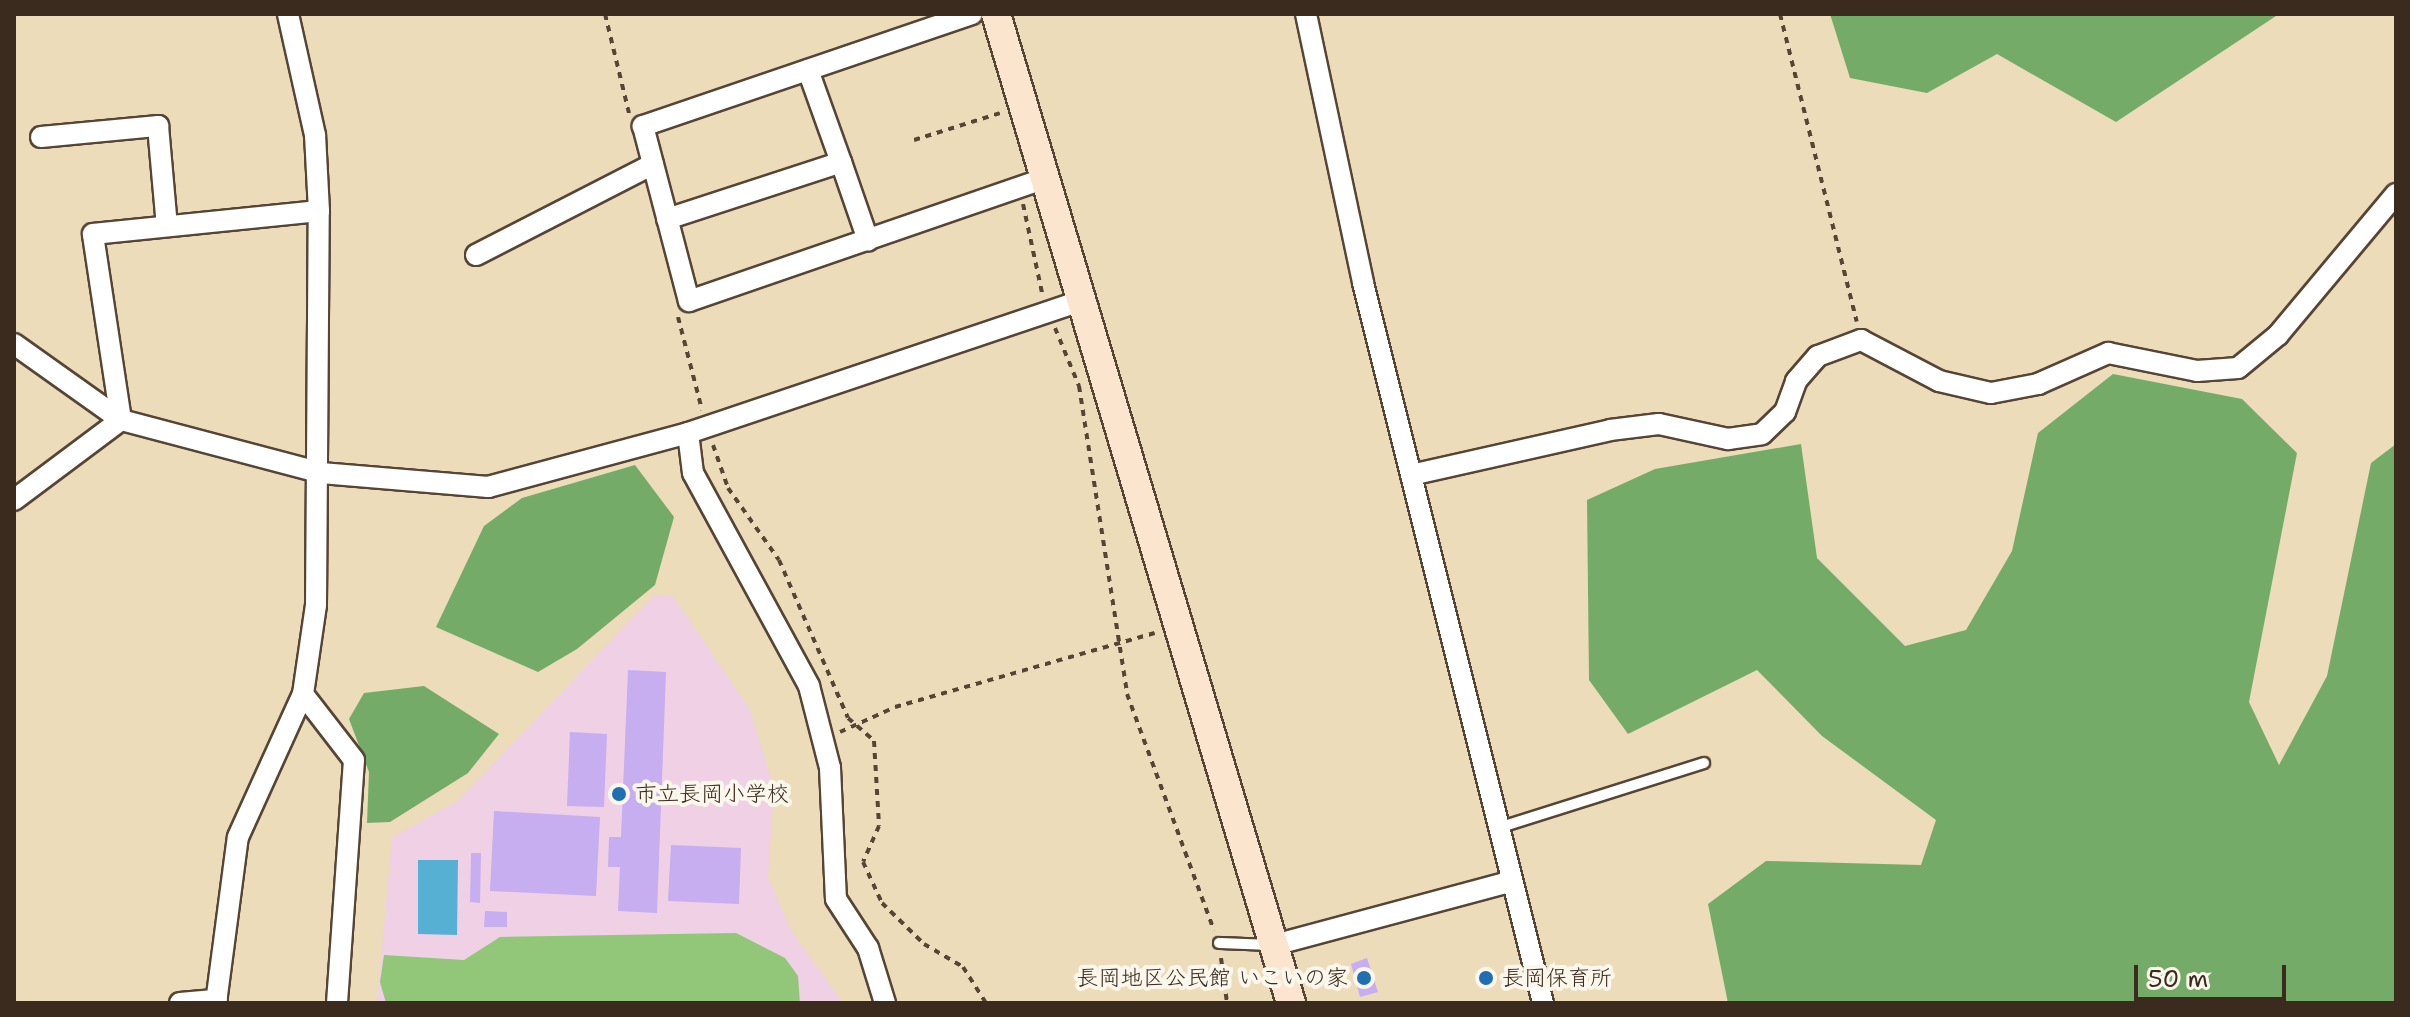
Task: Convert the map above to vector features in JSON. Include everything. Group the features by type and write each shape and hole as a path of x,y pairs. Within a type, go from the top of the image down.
{"street":[{"path":"180,1003 216,1002 238,837 303,694 316,605 321,473 319,211 315,135 288,14"},
{"path":"972,14 643,126 689,301 1033,183"},
{"path":"996,14 1033,183 1081,301 1291,1003"},
{"path":"1306,14 1411,475 1509,882 1543,1003"},
{"path":"808,70 868,240"},
{"path":"41,137 158,126 167,226"},
{"path":"667,219 841,162"},
{"path":"476,255 653,164"},
{"path":"1411,475 1610,430 1659,424 1728,439 1762,434 1785,412 1796,381 1818,356 1861,340 1939,381 1991,393 2038,384 2108,353 2197,371 2238,368 2278,335 2396,194"},
{"path":"121,420 93,234 319,211"},
{"path":"14,344 121,420 321,473 488,487 697,430 1081,301"},
{"path":"14,500 121,420"},
{"path":"697,430 693,473 779,620 809,686 823,739 836,899 868,948 885,1003"},
{"path":"303,694 354,760 337,1003"},
{"path":"1274,945 1509,882"}],"lane":[{"path":"1498,828 1704,763"},
{"path":"1219,943 1274,945"}],"path":[{"path":"1780,14 1861,340"},
{"path":"996,99 1004,128"},
{"path":"914,140 1000,113"},
{"path":"1033,183 1027,248 1048,313 1079,386 1116,644 1219,943 1227,1003"},
{"path":"689,301 676,310 697,430"},
{"path":"823,739 895,707 1180,626"}],"shaded area":[{"name":"市立長岡小学校","path":"654,595 673,596 750,710 774,788 768,877 791,930 843,1003 377,1003 392,837 458,801"}],"green space":[{"path":"1830,14 2279,14 2116,122 1997,54 1927,93 1850,78"},
{"path":"2113,374 2242,399 2297,453 2249,702 2279,765 2327,676 2371,463 2396,444 2396,1003 1728,1003 1708,904 1766,861 1921,865 1936,820 1822,736 1757,670 1628,734 1589,680 1587,500 1655,469 1801,444 1817,558 1905,646 1966,630 2012,551 2038,433"},
{"path":"635,465 674,517 655,585 577,649 538,672 436,627 484,526 522,498"},
{"path":"424,686 499,734 468,773 390,822 367,823 369,772 349,719 364,693"},
{"path":"736,933 785,958 798,976 800,1003 386,1003 380,982 384,955 464,960 500,937"}],"water":[{"path":"418,860 458,860 457,935 418,934"}],"building":[{"path":"628,670 666,672 657,913 618,911 620,867 608,867 609,837 621,837"},
{"path":"570,732 607,734 604,807 567,806"},
{"path":"494,811 600,817 596,896 490,891"},
{"path":"671,845 741,848 739,904 668,901"},
{"path":"471,853 481,853 480,903 470,902"},
{"path":"485,911 507,912 507,927 484,927"},
{"name":"長岡地区公民館 いこいの家","path":"1367,958 1378,992 1360,997 1351,964"}],"place":[{"name":"市立長岡小学校","path":"619,794"},
{"name":"長岡地区公民館 いこいの家","path":"1364,978"},
{"name":"長岡保育所","path":"1486,978"}]}
